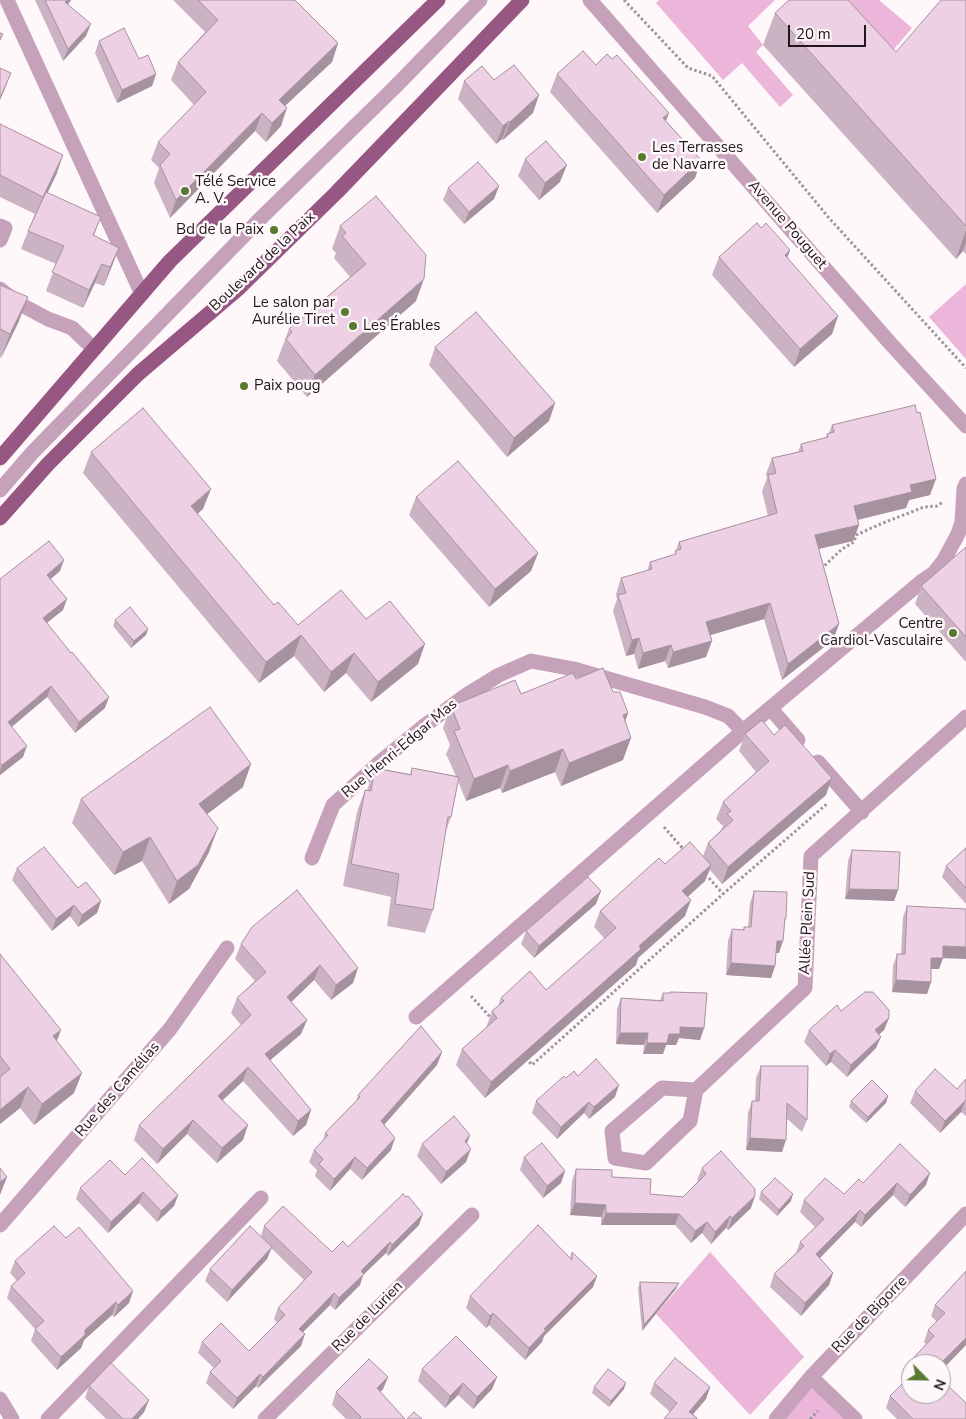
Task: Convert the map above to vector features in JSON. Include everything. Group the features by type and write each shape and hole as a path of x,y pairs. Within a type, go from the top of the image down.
{"main road":[{"path":"0,458 170,261 438,0"},
{"name":"Boulevard de la Paix","path":"0,518 48,464 138,374 239,288 337,192 522,0"}],"street":[{"path":"0,490 32,453 249,231 480,0"},
{"name":"Avenue Pouguet","path":"590,0 890,343 966,426"},
{"path":"5,4 142,294"},
{"path":"0,226 6,228 0,240"},
{"path":"0,289 16,302 48,319 72,328 94,349"},
{"path":"416,1017 743,731 934,573 944,560 958,534 962,522 966,484"},
{"name":"Rue Henri-Edgar Mas","path":"312,858 333,805 373,768 424,726 465,696 499,675 531,662 574,669 705,706 728,716 743,731"},
{"path":"771,709 862,812"},
{"name":"Allée Plein Sud","path":"696,1090 805,988 811,856 966,717"},
{"name":"Rue des Camélias","path":"0,1225 170,1029 227,948"},
{"path":"662,1088 696,1090 690,1121 646,1163 615,1158 612,1131 662,1088"},
{"path":"48,1419 261,1198"},
{"name":"Rue de Bigorre","path":"776,1419 811,1377 966,1214"},
{"name":"Rue de Lurien","path":"265,1419 472,1215"},
{"path":"811,1377 855,1419"},
{"path":"0,1399 12,1419"}],"path":[{"path":"624,0 688,68 712,76 829,218 966,368"},
{"path":"818,571 842,549 854,542 856,535 924,507 938,506 947,497"},
{"path":"520,1051 532,1064 829,802 848,824"},
{"path":"651,812 691,858"},
{"path":"709,878 723,894"},
{"path":"458,980 494,1021"}],"shaded area":[{"path":"659,0 775,0 748,26 763,45 756,52 793,95 780,107 742,63 723,80 656,3"},
{"path":"806,0 879,0 912,28 874,73"},
{"path":"966,284 966,359 929,317"},
{"path":"710,1252 804,1357 750,1415 656,1314"},
{"path":"811,1386 847,1419 783,1419"}],"building":[{"path":"45,0 67,0 65,2 91,24 68,49"},
{"path":"198,0 295,0 338,43 279,100 287,108 272,123 262,113 176,200 160,165 170,154 158,142 206,92 178,62 218,20"},
{"path":"789,0 848,0 896,52 941,0 966,0 966,226 775,13"},
{"path":"124,28 139,59 148,55 156,74 122,90 99,41"},
{"name":"Les Terrasses de Navarre","path":"583,51 596,65 607,54 612,59 617,55 669,113 663,118 701,160 664,195 557,74"},
{"path":"514,65 539,95 510,122 503,126 464,81 482,66 494,80"},
{"path":"0,68 11,73 0,98"},
{"path":"0,124 63,155 43,197 0,175"},
{"path":"546,141 567,165 545,183 525,159"},
{"path":"478,162 499,186 469,212 448,188"},
{"path":"46,192 101,217 93,235 119,248 110,267 102,264 89,290 52,272 64,246 28,231"},
{"name":"Les Érables","path":"376,196 426,255 424,279 315,375 286,339 292,332 289,329 366,264 342,236 346,233 340,226"},
{"path":"757,223 761,228 766,223 790,250 785,255 838,316 800,349 719,257"},
{"path":"0,285 28,297 10,334 0,329"},
{"path":"476,312 555,403 514,438 435,347"},
{"path":"915,405 917,413 920,412 936,479 910,485 912,492 854,506 859,525 815,535 839,624 788,664 770,603 706,622 712,641 673,652 671,645 643,653 639,638 632,640 618,595 626,593 621,578 652,569 650,562 676,554 675,551 681,549 679,542 777,513 768,475 776,473 772,458 803,451 801,444 828,437 827,434 834,432 832,425"},
{"path":"143,408 211,489 191,506 274,605 278,602 298,625 341,590 366,619 390,601 425,644 378,682 354,653 331,672 301,635 266,662 91,452"},
{"path":"458,461 538,553 495,589 416,497"},
{"path":"49,541 64,560 47,575 67,599 43,618 109,697 79,722 51,686 8,722 27,746 2,765 0,763 0,579"},
{"path":"966,547 966,637 921,586"},
{"path":"130,607 148,629 134,641 115,620"},
{"path":"603,668 613,692 620,692 628,713 623,715 631,738 569,763 563,749 510,771 508,765 474,779 454,731 460,729 451,706 515,680 521,694 573,673 576,679"},
{"path":"210,707 251,764 199,804 218,828 198,865 177,881 150,837 123,852 81,799"},
{"path":"762,720 774,735 785,725 832,778 728,867 708,843 733,820 727,814 731,811 723,802 769,761 745,734"},
{"path":"375,768 411,775 412,768 459,777 451,817 448,817 433,910 395,904 399,874 351,864 365,790 371,791"},
{"path":"690,842 711,865 682,891 691,900 639,946 641,949 491,1082 462,1049 497,1018 492,1011 504,1001 501,998 530,971 546,990 616,928 600,911 659,858 665,864"},
{"path":"44,847 78,888 86,882 101,901 82,915 74,905 56,919 17,868"},
{"path":"966,848 966,888 946,866"},
{"path":"852,850 900,852 898,890 849,889"},
{"path":"588,877 601,891 539,946 526,931"},
{"path":"297,890 358,968 336,985 320,965 287,997 307,1020 265,1054 311,1110 298,1121 248,1067 218,1096 248,1125 222,1148 193,1120 163,1149 139,1125 251,1015 237,998 266,972 241,944 252,927"},
{"path":"754,891 787,892 783,941 777,941 775,966 731,963 732,929 744,930 744,927 751,927"},
{"path":"907,906 966,909 966,947 943,946 943,958 931,958 931,982 896,980 897,954 905,954"},
{"path":"0,954 61,1030 53,1036 82,1073 42,1104 28,1087 0,1110 0,1077 10,1069 0,1056"},
{"path":"865,992 873,992 889,1010 889,1018 875,1030 881,1037 851,1065 835,1050 830,1054 809,1030 837,1005 841,1011"},
{"path":"663,993 707,993 704,1028 680,1027 680,1034 669,1034 667,1043 647,1043 648,1033 620,1033 621,998 663,1001"},
{"path":"421,1026 442,1052 381,1121 395,1138 367,1168 355,1157 334,1179 319,1164 323,1159 314,1150 328,1135 325,1133 360,1097 358,1095"},
{"path":"596,1059 619,1085 594,1107 589,1102 561,1127 536,1101 564,1076 566,1078 574,1071 578,1076"},
{"path":"761,1066 808,1066 807,1120 787,1103 786,1140 750,1138 752,1101 759,1101"},
{"path":"935,1069 957,1089 966,1079 966,1100 945,1121 915,1091"},
{"path":"872,1080 888,1096 868,1117 851,1101"},
{"path":"454,1116 470,1135 465,1141 471,1149 446,1172 422,1144"},
{"path":"542,1143 565,1171 547,1186 524,1157"},
{"path":"900,1144 930,1173 910,1195 897,1183 865,1215 860,1210 816,1254 833,1273 805,1303 774,1274 804,1246 800,1242 824,1219 804,1200 825,1178 844,1194 859,1179 863,1183"},
{"path":"721,1151 755,1189 755,1196 732,1218 730,1216 715,1232 707,1222 695,1231 679,1214 606,1213 606,1205 575,1203 576,1169 612,1170 612,1177 651,1179 650,1194 683,1197 706,1174 702,1168"},
{"path":"142,1158 178,1195 161,1211 143,1192 111,1222 80,1188 110,1160 125,1175"},
{"path":"0,1168 7,1177 0,1182"},
{"path":"775,1178 793,1194 779,1210 761,1192"},
{"path":"403,1194 406,1197 408,1196 423,1214 392,1245 390,1242 361,1271 364,1274 339,1298 334,1293 299,1329 305,1334 263,1377 260,1374 237,1398 210,1372 221,1361 202,1342 221,1323 249,1351 285,1315 278,1308 312,1272 264,1226 283,1206 332,1252 343,1241 348,1247"},
{"path":"538,1225 572,1260 572,1252 597,1276 544,1329 546,1330 529,1348 493,1313 490,1316 470,1296"},
{"path":"54,1226 66,1238 79,1227 133,1291 118,1305 116,1302 85,1330 85,1335 61,1357 35,1329 44,1321 11,1286 25,1273 15,1261"},
{"path":"250,1226 272,1247 232,1290 210,1269"},
{"path":"966,1271 966,1338 950,1354 917,1354 934,1336 928,1330 945,1313 935,1305"},
{"path":"640,1282 679,1283 644,1325"},
{"path":"456,1336 497,1377 477,1397 463,1383 450,1396 422,1369"},
{"path":"675,1358 710,1387 689,1412 696,1419 664,1419 677,1403 654,1383"},
{"path":"369,1359 388,1377 377,1388 405,1419 359,1419 361,1417 336,1392"},
{"path":"111,1363 149,1400 132,1419 123,1419 89,1386"},
{"path":"608,1369 626,1383 611,1401 594,1387"},
{"path":"901,1385 901,1404 951,1404 951,1389 966,1403 966,1419 913,1419 890,1396"},
{"path":"414,1412 422,1419 407,1419"}],"place":[{"name":"Les Terrasses de Navarre","path":"642,157"},
{"name":"Télé Service A. V.","path":"185,191"},
{"name":"Bd de la Paix","path":"274,230"},
{"name":"Le salon par Aurélie Tiret","path":"345,312"},
{"name":"Les Érables","path":"353,326"},
{"name":"Paix poug","path":"244,386"},
{"name":"Centre Cardiol-Vasculaire","path":"953,633"}]}
